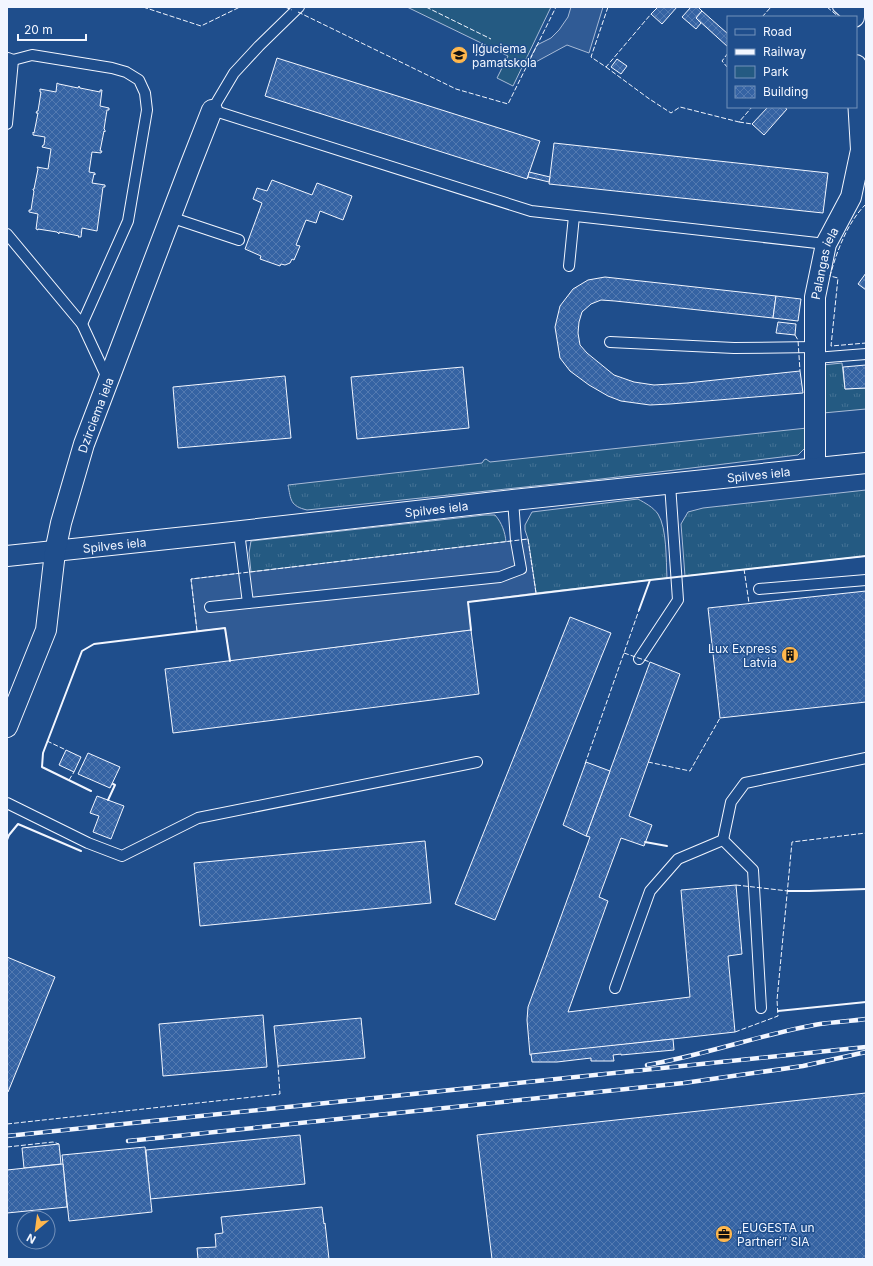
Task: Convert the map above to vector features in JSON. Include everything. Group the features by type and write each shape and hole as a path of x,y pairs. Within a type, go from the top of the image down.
{"street":[{"name":"Palangas iela","path":"815,468 815,297 826,244 851,198 864,150 857,76"},
{"name":"Dzirciema iela","path":"7,727 46,630 55,552 65,506 84,444 212,110"},
{"name":"Spilves iela","path":"7,556 239,532 513,500 866,462"}],"lane":[{"path":"299,7 234,73 212,110 531,211 826,244"},
{"path":"838,7 848,16"},
{"path":"7,124 10,59 32,55 112,68 126,72 139,80 145,93 147,110 128,221 82,324"},
{"path":"569,266 574,216"},
{"path":"170,217 239,240"},
{"path":"7,234 82,324 108,380"},
{"path":"610,342 815,353 866,354"},
{"path":"639,659 678,600 670,484"},
{"path":"210,607 500,577 521,569 516,541 513,500"},
{"path":"239,532 248,603"},
{"path":"759,589 866,580"},
{"path":"724,840 731,802 745,783 866,758"},
{"path":"7,803 88,843 122,856 198,818 477,762"},
{"path":"615,988 650,891 678,859 724,840"},
{"path":"724,840 753,870 761,1008"}],"green space":[{"path":"407,7 551,7 513,86 497,78 508,56"},
{"path":"842,363 845,389 866,388 866,409 823,413 823,365"},
{"path":"807,428 805,448 798,455 601,479 307,510 297,507 292,502 288,485 482,463 486,459 490,462"},
{"path":"866,490 866,556 685,576 681,524 688,512 703,508"},
{"path":"638,499 654,509 661,520 666,545 667,578 536,593 528,539 525,530 525,525 532,512"},
{"path":"495,515 500,521 506,542 251,572 249,553 251,541"}],"shaded area":[{"path":"571,7 603,7 589,53 567,45 532,64 527,64 537,45 551,38 559,30 568,17"},
{"path":"528,539 536,593 468,602 471,630 230,661 225,628 197,631 191,579"}],"building":[{"path":"658,7 677,7 662,24 651,14"},
{"path":"691,7 698,7 702,11 696,18 701,23 696,29 682,17"},
{"path":"702,11 727,33 727,46 696,18"},
{"path":"277,58 540,141 527,179 265,96"},
{"path":"617,59 627,66 621,74 611,67"},
{"path":"57,83 78,88 79,86 80,88 100,92 100,90 102,90 100,106 109,108 109,110 107,110 104,129 105,132 104,131 100,151 102,151 101,153 92,152 89,172 95,173 92,183 105,185 105,187 103,187 97,231 82,228 81,237 59,232 59,234 57,232 38,230 36,229 38,214 29,212 29,210 31,210 33,189 38,169 37,167 48,169 51,149 42,147 44,145 45,137 33,135 38,113 36,113 38,111 41,92 40,89 56,92"},
{"path":"767,108 787,109 764,135 752,124"},
{"path":"554,143 828,173 823,213 549,184"},
{"path":"529,172 550,177 549,182 528,177"},
{"path":"272,180 312,195 317,183 352,196 343,220 320,211 316,223 306,220 296,245 300,246 294,260 292,259 290,263 285,265 281,264 280,266 260,259 261,256 245,249 262,203 253,199 257,188 267,191"},
{"path":"866,273 866,290 858,284"},
{"path":"605,277 776,296 773,318 615,301 601,300 591,304 582,312 579,322 578,333 580,345 587,353 614,375 634,382 654,385 800,371 803,393 650,405 621,401 608,396 589,385 570,371 560,358 555,327 560,306 573,289 588,280"},
{"path":"776,296 801,299 798,321 773,318"},
{"path":"778,322 796,324 795,335 776,333"},
{"path":"866,365 866,388 845,389 843,367"},
{"path":"463,367 469,428 357,439 351,377"},
{"path":"285,376 291,438 178,448 173,387"},
{"name":"Lux Express Latvia","path":"866,591 866,702 720,718 708,608"},
{"path":"570,617 611,633 495,920 455,904"},
{"path":"471,630 479,694 173,733 165,669"},
{"path":"650,662 680,674 629,816 652,825 644,846 621,838 599,897 608,901 568,1012 690,997 681,890 736,885 742,954 728,956 735,1032 530,1055 527,1020 528,1007 590,837 586,836"},
{"path":"66,750 81,757 74,772 59,765"},
{"path":"88,753 120,767 110,788 78,774"},
{"path":"586,762 610,771 586,836 563,825"},
{"path":"97,796 124,806 111,839 93,832 99,816 90,813"},
{"path":"425,841 431,903 200,926 194,863"},
{"path":"7,957 55,977 8,1092 7,1092"},
{"path":"263,1015 267,1067 163,1076 159,1024"},
{"path":"361,1018 365,1058 278,1066 274,1026"},
{"path":"673,1039 674,1050 613,1055 614,1061 591,1061 591,1058 557,1062 532,1062 531,1054"},
{"path":"866,1093 866,1259 492,1259 477,1135"},
{"path":"300,1135 305,1184 150,1199 146,1150"},
{"path":"59,1144 61,1164 24,1168 22,1148"},
{"path":"145,1147 152,1212 69,1221 62,1155"},
{"path":"63,1164 67,1207 37,1210 16,1210 16,1212 7,1213 7,1170"},
{"path":"322,1207 329,1259 198,1259 197,1248 216,1247 215,1234 223,1233 221,1217"}],"railway":[{"path":"647,1065 690,1056 798,1028 866,1019"},
{"path":"7,1136 866,1047"},
{"path":"128,1141 684,1083 803,1066 866,1052"}],"fence":[{"path":"143,7 201,26 240,7"},
{"path":"285,7 292,10"},
{"path":"426,7 491,39"},
{"path":"298,12 456,89 508,104 556,7"},
{"path":"608,7 591,57 606,67 651,14"},
{"path":"763,16 771,7"},
{"path":"827,7 838,16"},
{"path":"727,54 722,61 727,67"},
{"path":"606,67 671,113 680,107 739,122 751,108"},
{"path":"739,122 752,124"},
{"path":"866,204 853,220 848,229 839,247 830,276 838,278 831,346 866,343"},
{"path":"795,335 798,340 800,371"},
{"path":"197,631 191,579 528,539 536,593"},
{"path":"744,569 749,603"},
{"path":"585,764 639,610"},
{"path":"624,653 650,662"},
{"path":"648,762 690,771 720,718"},
{"path":"47,741 66,750"},
{"path":"69,780 74,772"},
{"path":"735,1032 778,1016 777,1000 792,842 866,833"},
{"path":"736,885 788,891"},
{"path":"7,1124 280,1094 278,1066"},
{"path":"7,1147 53,1142 59,1144"}],"wall":[{"path":"639,610 650,580 866,556"},
{"path":"471,630 468,602 650,580"},
{"path":"91,791 42,767 43,753 82,651 94,644 225,628 230,661"},
{"path":"108,800 115,785 113,784"},
{"path":"7,840 18,824 81,851"},
{"path":"645,842 667,846"},
{"path":"788,891 866,889"},
{"path":"778,1011 866,1002"}],"place":[{"name":"Iļģuciema pamatskola","path":"459,55"},
{"name":"Lux Express Latvia","path":"790,655"},
{"name":"„EUGESTA un Partneri” SIA","path":"724,1234"}]}
